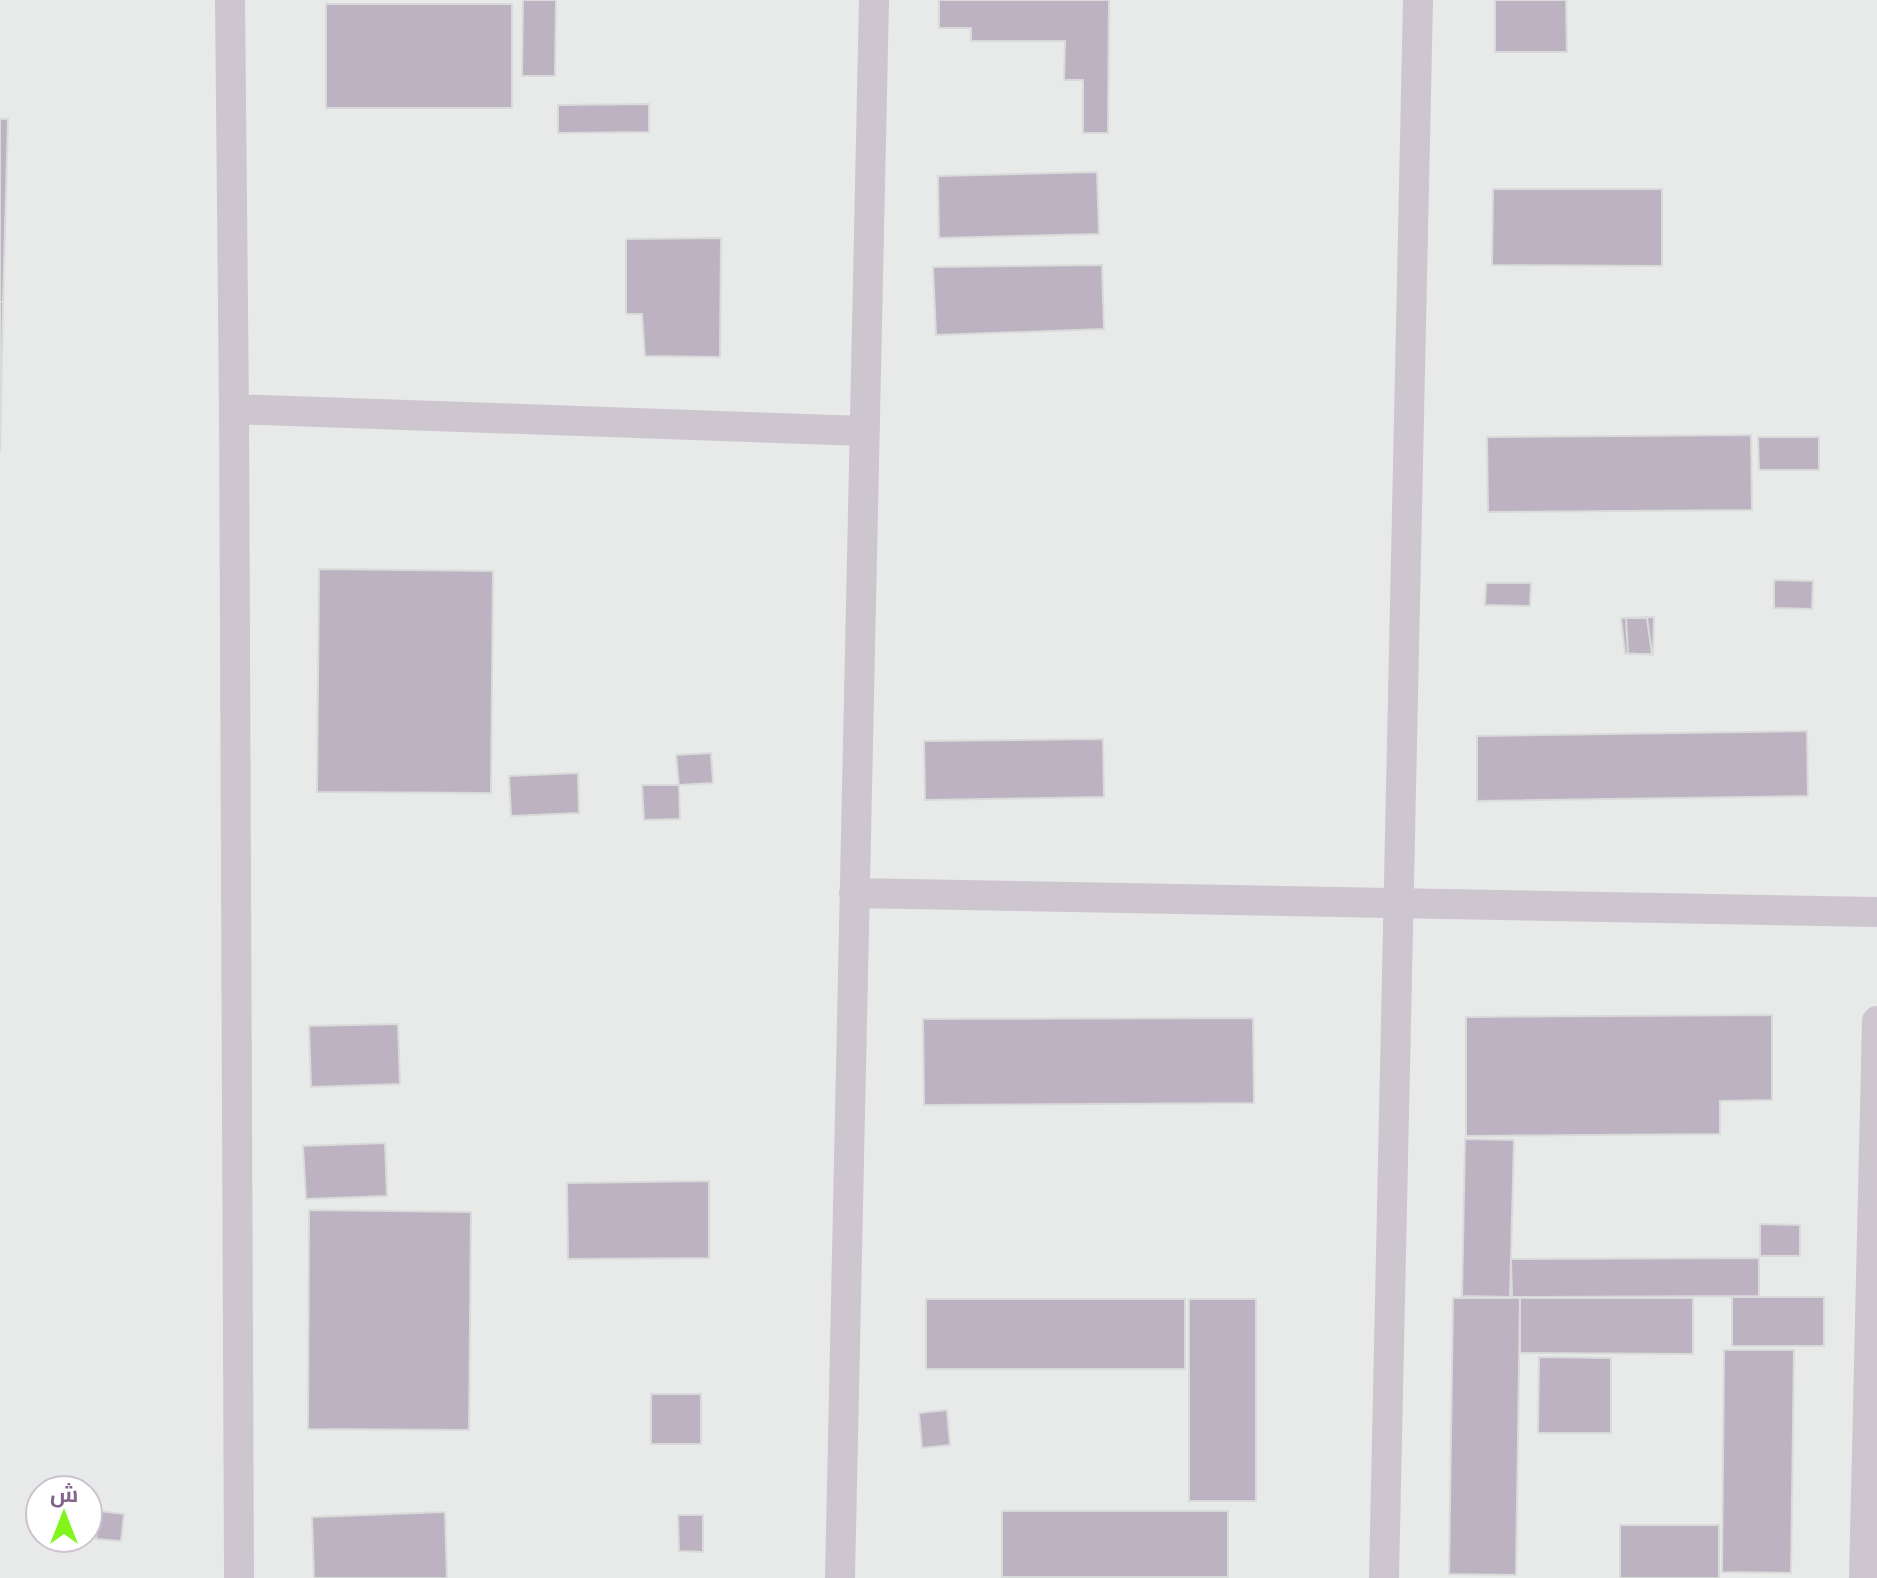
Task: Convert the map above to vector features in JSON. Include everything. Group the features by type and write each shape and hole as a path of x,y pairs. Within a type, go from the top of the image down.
{"street":[{"path":"230,0 239,1578"},
{"path":"840,1578 874,0"},
{"path":"1384,1578 1418,0"},
{"path":"234,409 865,431"},
{"path":"854,893 1877,912"},
{"path":"1864,1578 1877,1021"}],"shaded area":[{"path":"0,0 1877,0 1877,1578 0,1578"}],"building":[{"path":"523,0 556,0 555,76 522,76"},
{"path":"939,0 1109,0 1108,133 1083,133 1083,80 1064,80 1065,41 971,41 971,28 939,28"},
{"path":"1495,0 1566,0 1567,52 1495,52"},
{"path":"326,4 512,4 512,108 326,108"},
{"path":"649,104 649,132 558,133 558,105"},
{"path":"0,119 8,119 3,302 0,302"},
{"path":"1097,172 1099,234 939,238 938,176"},
{"path":"1493,189 1662,189 1662,266 1492,265"},
{"path":"721,238 720,357 645,356 642,314 626,314 626,239"},
{"path":"1102,265 1104,329 936,335 933,267"},
{"path":"0,302 3,302 0,451"},
{"path":"1751,435 1752,510 1488,512 1487,437"},
{"path":"1758,437 1819,437 1819,470 1759,470"},
{"path":"319,569 493,571 491,793 317,792"},
{"path":"1774,580 1813,581 1812,609 1774,608"},
{"path":"1486,583 1531,583 1530,606 1485,605"},
{"path":"1654,617 1653,655 1625,653 1621,618"},
{"path":"1626,618 1647,618 1652,654 1628,654"},
{"path":"1807,731 1808,796 1477,801 1477,736"},
{"path":"1103,739 1104,797 925,800 924,741"},
{"path":"711,753 713,783 679,785 676,755"},
{"path":"578,773 579,813 511,816 509,776"},
{"path":"642,785 679,785 680,819 644,820"},
{"path":"1772,1015 1772,1100 1720,1101 1720,1134 1466,1136 1466,1017"},
{"path":"1253,1018 1254,1103 924,1105 923,1019"},
{"path":"398,1024 400,1084 311,1087 309,1026"},
{"path":"1465,1139 1514,1140 1510,1297 1462,1296"},
{"path":"385,1143 387,1196 306,1199 303,1146"},
{"path":"709,1181 709,1258 568,1259 567,1183"},
{"path":"309,1210 471,1212 469,1430 308,1429"},
{"path":"1760,1224 1800,1225 1800,1256 1760,1256"},
{"path":"1759,1258 1759,1296 1512,1297 1511,1259"},
{"path":"1732,1297 1824,1297 1824,1346 1732,1346"},
{"path":"1453,1298 1520,1298 1516,1575 1449,1574"},
{"path":"1520,1298 1693,1298 1693,1354 1520,1353"},
{"path":"926,1299 1185,1299 1185,1369 926,1369"},
{"path":"1189,1299 1256,1299 1256,1501 1189,1501"},
{"path":"1724,1350 1794,1350 1791,1573 1722,1572"},
{"path":"1539,1357 1611,1358 1611,1433 1538,1433"},
{"path":"651,1394 701,1394 701,1444 651,1444"},
{"path":"947,1410 950,1445 922,1448 919,1413"},
{"path":"1002,1511 1228,1511 1228,1577 1002,1577"},
{"path":"104,1512 124,1514 121,1541 104,1540"},
{"path":"445,1512 447,1578 314,1578 312,1517"},
{"path":"678,1515 703,1515 703,1552 679,1551"},
{"path":"1620,1525 1719,1525 1719,1578 1620,1578"}]}
